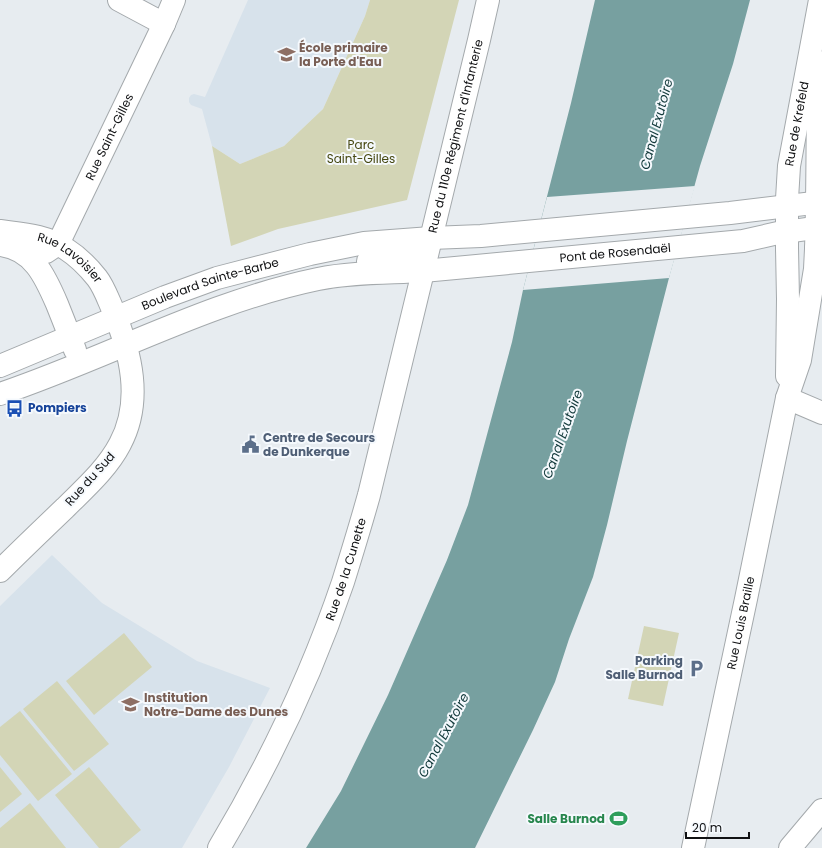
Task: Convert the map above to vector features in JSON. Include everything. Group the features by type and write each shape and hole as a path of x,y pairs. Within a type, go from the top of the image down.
{"street":[{"path":"119,0 164,24"},
{"name":"Rue Saint-Gilles","path":"58,244 164,24 174,0"},
{"name":"Rue du 110e Régiment d'Infanterie","path":"423,272 480,40 488,0"},
{"name":"Rue de Krefeld","path":"819,249 820,203 817,126 821,0"},
{"name":"Rue de Krefeld","path":"787,240 786,206 791,154 821,0"},
{"path":"786,206 820,203"},
{"name":"Boulevard Sainte-Barbe","path":"0,366 116,317 200,284 310,254 364,243 431,238 489,236 730,213 786,206"},
{"path":"787,240 819,227"},
{"name":"Rue Lavoisier","path":"0,231 38,236 58,244 72,254 97,278 106,293 116,317"},
{"name":"Boulevard Sainte-Barbe","path":"186,320 242,291 286,273 331,264 395,258 412,251 431,238"},
{"path":"787,240 819,249"},
{"name":"Pont de Rosendaël","path":"488,265 743,241 787,240"},
{"name":"Rue Louis Braille","path":"787,240 787,398"},
{"path":"0,244 19,251 29,257 38,266 48,283 80,363"},
{"path":"29,257 46,252 58,244"},
{"name":"Rue Louis Braille","path":"693,848 787,398 800,360 819,249"},
{"name":"Boulevard Sainte-Barbe","path":"0,394 42,379 186,320 259,293 319,279 359,274 423,272 488,265"},
{"name":"Rue de la Cunette","path":"219,848 261,772 289,715 315,654 342,583 369,495 423,272"},
{"name":"Rue du Sud","path":"0,571 88,484 107,463 120,445 129,422 132,401 132,371 126,344 116,317"},
{"path":"787,398 822,413"},
{"path":"790,848 822,810"}],"shaded area":[{"name":"École primaire la Porte d'Eau","path":"248,0 370,0 365,16 323,109 284,146 240,164 212,146 202,109 191,105 189,98 194,94 205,97"},
{"name":"Institution Notre-Dame des Dunes","path":"52,555 102,603 197,661 270,688 229,767 182,848 0,848 0,606"}],"green space":[{"name":"Parc Saint-Gilles","path":"370,0 459,0 407,200 278,229 231,246 212,146 240,164 284,146 323,109 365,16"},
{"path":"644,626 679,633 663,706 628,699"},
{"path":"124,633 152,667 94,715 66,681"},
{"path":"57,681 109,744 74,771 23,709"},
{"path":"20,711 72,774 38,801 0,755 0,727"},
{"path":"0,767 22,794 0,812"},
{"path":"89,767 141,830 119,848 99,848 55,795"},
{"path":"30,803 66,848 0,848 0,828"}],"water":[{"name":"Canal Exutoire","path":"595,0 750,0 733,64 700,166 670,274 593,577 569,639 555,682 475,848 306,848 341,791 388,695 447,560 468,505 512,342 523,290 571,103"}],"pier":[{"path":"695,186 669,278 523,290 547,197"}],"place":[{"name":"École primaire la Porte d'Eau","path":"286,55"},
{"name":"Pompiers","path":"15,408"},
{"name":"Centre de Secours de Dunkerque","path":"250,445"},
{"name":"Parking Salle Burnod","path":"696,668"},
{"name":"Institution Notre-Dame des Dunes","path":"131,705"},
{"name":"Salle Burnod","path":"618,819"}]}
